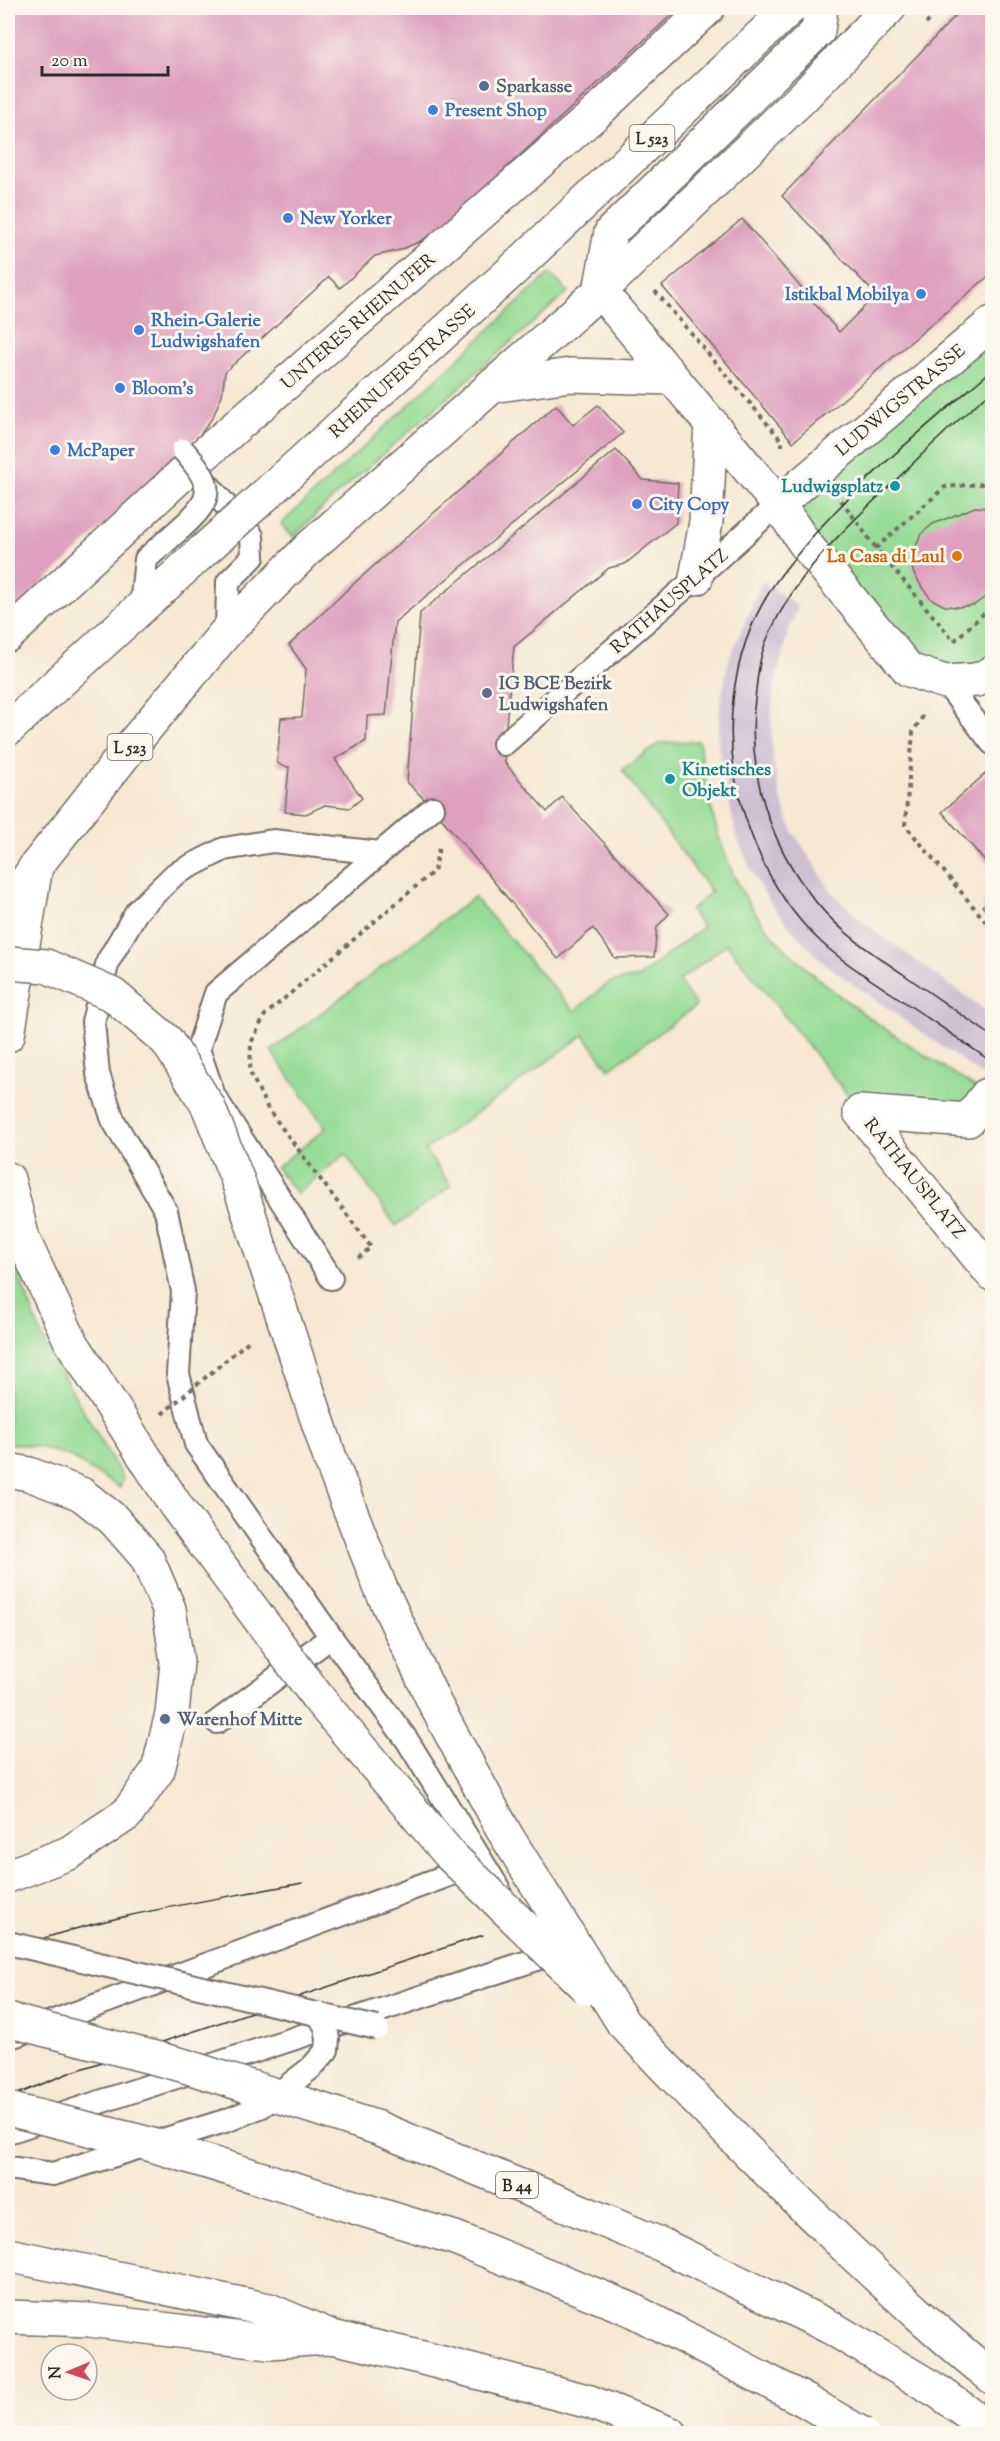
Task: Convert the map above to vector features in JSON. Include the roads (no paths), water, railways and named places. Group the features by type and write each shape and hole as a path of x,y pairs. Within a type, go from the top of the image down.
{"main road":[{"name":"UNTERES RHEINUFER","path":"8,635 185,456 596,113 708,8"},
{"name":"RHEINUFERSTRASSE","path":"8,729 514,269 790,8"},
{"path":"821,8 818,31 611,232 600,291 778,504 806,545 909,670 945,682 977,680 993,673"},
{"name":"L 523","path":"8,909 36,866 132,745 227,631 310,547 600,291 803,97 889,8"},
{"name":"LUDWIGSTRASSE","path":"778,504 993,323"},
{"path":"491,386 570,375 672,378"},
{"path":"696,578 706,522 711,423"},
{"path":"8,1035 36,866"},
{"path":"8,963 46,966 113,995 167,1041 208,1106 238,1181 331,1461 381,1589 435,1704 506,1835 623,2022"},
{"name":"RATHAUSPLATZ","path":"993,1099 987,1095 968,1120 860,1112 993,1274"},
{"path":"8,1179 23,1239 70,1340 176,1506 318,1698 451,1856 623,2022 717,2123 812,2215 945,2340 993,2377"},
{"path":"8,1470 29,1474 81,1494 113,1519 147,1558 169,1609 177,1662 172,1714 158,1770 127,1814 69,1852 8,1876"},
{"name":"B 44","path":"8,2020 182,2065 378,2128 547,2197 662,2245 830,2327 939,2392 993,2430"},
{"path":"8,2109 142,2142 455,2238 630,2309 806,2401 862,2433"},
{"path":"8,2255 269,2310 332,2337 423,2358 590,2402 671,2433"},
{"path":"8,2317 89,2320 268,2342 332,2337"}],"lane":[{"path":"141,606 146,559 200,512 206,498 207,485 202,472 185,456"},
{"path":"185,456 252,536 253,557 228,582 227,631"},
{"name":"RATHAUSPLATZ","path":"504,744 778,504"},
{"path":"945,682 993,743"},
{"path":"331,1278 214,1096 198,1049 216,993 433,808"},
{"path":"8,2132 543,1957 406,1740 196,1444 178,1374 183,1291 166,1210 113,1120 98,1074 93,1022 108,961 136,911 175,874 224,849 273,841 380,853"},
{"path":"217,1722 331,1637"},
{"path":"8,2038 482,1862"},
{"path":"8,1943 377,2028"},
{"path":"8,2168 54,2174 228,2120 262,2106 311,2068 327,2050 326,2027 318,2013"}],"tram line":[{"path":"992,370 849,497 778,579 756,616 746,642 738,669 731,726 736,783 749,829 773,881 794,913 821,942 846,962 992,1062"},
{"path":"992,391 943,434 841,533 793,592 765,643 761,656 753,719 757,775 764,802 784,854 816,902 835,923 857,941 992,1036"},
{"path":"8,1951 78,1928 115,1919 302,1883"},
{"path":"8,2098 69,2073 483,1935"}],"place":[{"name":"Sparkasse","path":"484,86"},
{"name":"Present Shop","path":"433,110"},
{"name":"New Yorker","path":"288,218"},
{"name":"Istikbal Mobilya","path":"921,294"},
{"name":"Rhein-Galerie Ludwigshafen","path":"139,330"},
{"name":"Bloom's","path":"120,388"},
{"name":"McPaper","path":"55,450"},
{"name":"Ludwigsplatz","path":"895,486"},
{"name":"City Copy","path":"637,504"},
{"name":"La Casa di Laul","path":"957,556"},
{"name":"IG BCE Bezirk Ludwigshafen","path":"487,693"},
{"name":"Kinetisches Objekt","path":"670,779"},
{"name":"Warenhof Mitte","path":"165,1719"}]}
